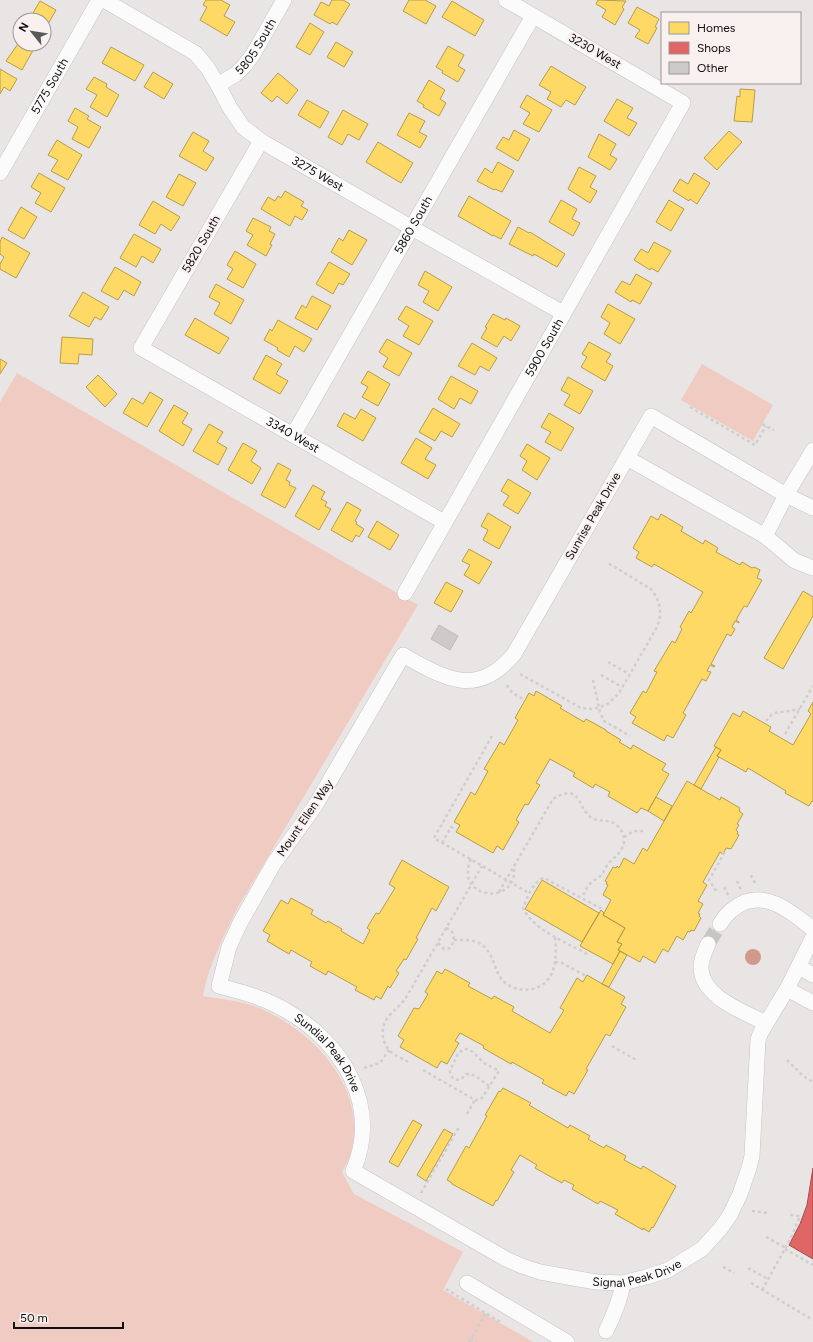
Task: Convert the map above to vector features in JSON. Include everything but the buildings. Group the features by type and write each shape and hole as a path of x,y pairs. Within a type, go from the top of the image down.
{"street":[{"name":"5775 South","path":"0,173 100,0"},
{"name":"3275 West","path":"104,0 195,52 207,67 230,108 243,127 261,141 563,313"},
{"name":"5805 South","path":"218,85 236,74 252,56 284,0"},
{"name":"3230 West","path":"506,0 683,103"},
{"name":"5860 South","path":"293,435 533,16"},
{"name":"5900 South","path":"405,593 683,103"},
{"name":"5820 South","path":"141,348 261,141"},
{"name":"3340 West","path":"141,348 444,522"},
{"path":"627,458 651,416 786,495 813,508"},
{"path":"765,536 786,495 813,450"},
{"name":"Sunrise Peak Drive","path":"403,655 444,676 461,680 470,680 487,676 502,667 514,654 627,458 765,536 795,561 813,568"},
{"name":"Mount Ellen Way","path":"219,986 229,947 240,923 274,863 315,806 403,655"},
{"path":"720,924 723,918 733,908 753,900 761,899 787,910 813,929"},
{"name":"Signal Peak Drive","path":"353,1171 506,1259 540,1272 596,1282 623,1283 646,1278 668,1270 702,1249 712,1239 730,1215 745,1181 752,1156 758,1040 766,1023 799,967 813,937"},
{"path":"708,944 702,960 701,969 707,986 713,993 728,1004 766,1023"},
{"path":"799,967 813,975"},
{"name":"Sundial Peak Drive","path":"219,986 257,997 286,1010 320,1036 340,1059 357,1089 360,1099 362,1141 357,1162 353,1171"},
{"path":"787,989 813,1003"},
{"path":"467,1283 567,1342"},
{"path":"606,1331 621,1297 623,1283"}],"path":[{"path":"690,407 755,445 764,425 774,430"},
{"path":"520,674 576,707 589,709 599,708 609,704 618,693 657,627 660,619 660,607 656,595 651,589 608,563"},
{"path":"608,662 629,674"},
{"path":"601,675 622,687"},
{"path":"593,680 599,708 604,721 630,736"},
{"path":"507,685 509,690 525,700"},
{"path":"785,734 813,686"},
{"path":"766,721 768,717 775,713 800,708"},
{"path":"492,736 434,838 529,893"},
{"path":"500,892 552,799 561,795 569,794 576,797 590,817 597,820 613,822 620,828 624,837 622,849 619,855 606,865 601,876 592,881 582,897"},
{"path":"442,843 451,827 457,830"},
{"path":"624,837 634,831 643,831"},
{"path":"716,891 709,880 726,850"},
{"path":"471,859 467,872 471,884 485,894 500,892 508,887 514,878 514,867"},
{"path":"408,1062 389,1050 382,1034 384,1023 390,1014 407,996 482,866"},
{"path":"587,954 541,928 526,915 523,908 529,893 539,879 544,878 604,910"},
{"path":"438,943 444,949 447,949 452,945 454,940 452,931 446,928"},
{"path":"454,940 471,940 481,944 489,952 503,980 511,986 521,990 531,990 543,984 552,974 555,962 555,936"},
{"path":"555,962 562,963 586,976"},
{"path":"612,1046 638,1061"},
{"path":"364,1068 380,1062 389,1050"},
{"path":"423,1070 475,1100 480,1100 499,1071 481,1060 470,1050 460,1050 450,1071 451,1076 460,1080 466,1074 471,1074 489,1086"},
{"path":"787,1060 803,1076 813,1082"},
{"path":"467,1114 475,1100"},
{"path":"420,1194 459,1127"},
{"path":"752,1211 769,1213"},
{"path":"762,1290 797,1228 800,1216 790,1215"},
{"path":"766,1237 813,1265"},
{"path":"723,1267 734,1273"},
{"path":"748,1268 768,1279"},
{"path":"750,1283 813,1320"},
{"path":"446,1290 504,1324"},
{"path":"476,1342 470,1340 486,1313"}],"shaded area":[{"path":"702,364 773,405 753,441 681,400"},
{"path":"17,373 418,605 238,907 213,962 203,996 251,1005 273,1015 294,1028 314,1044 330,1063 343,1084 352,1107 354,1131 350,1156 342,1172 354,1194 463,1252 443,1290 533,1342 0,1342 0,402"},
{"path":"750,949 756,949 761,954 759,963 756,965 750,965 745,960 745,954"}],"tunnel":[{"path":"708,944 720,924"}]}
